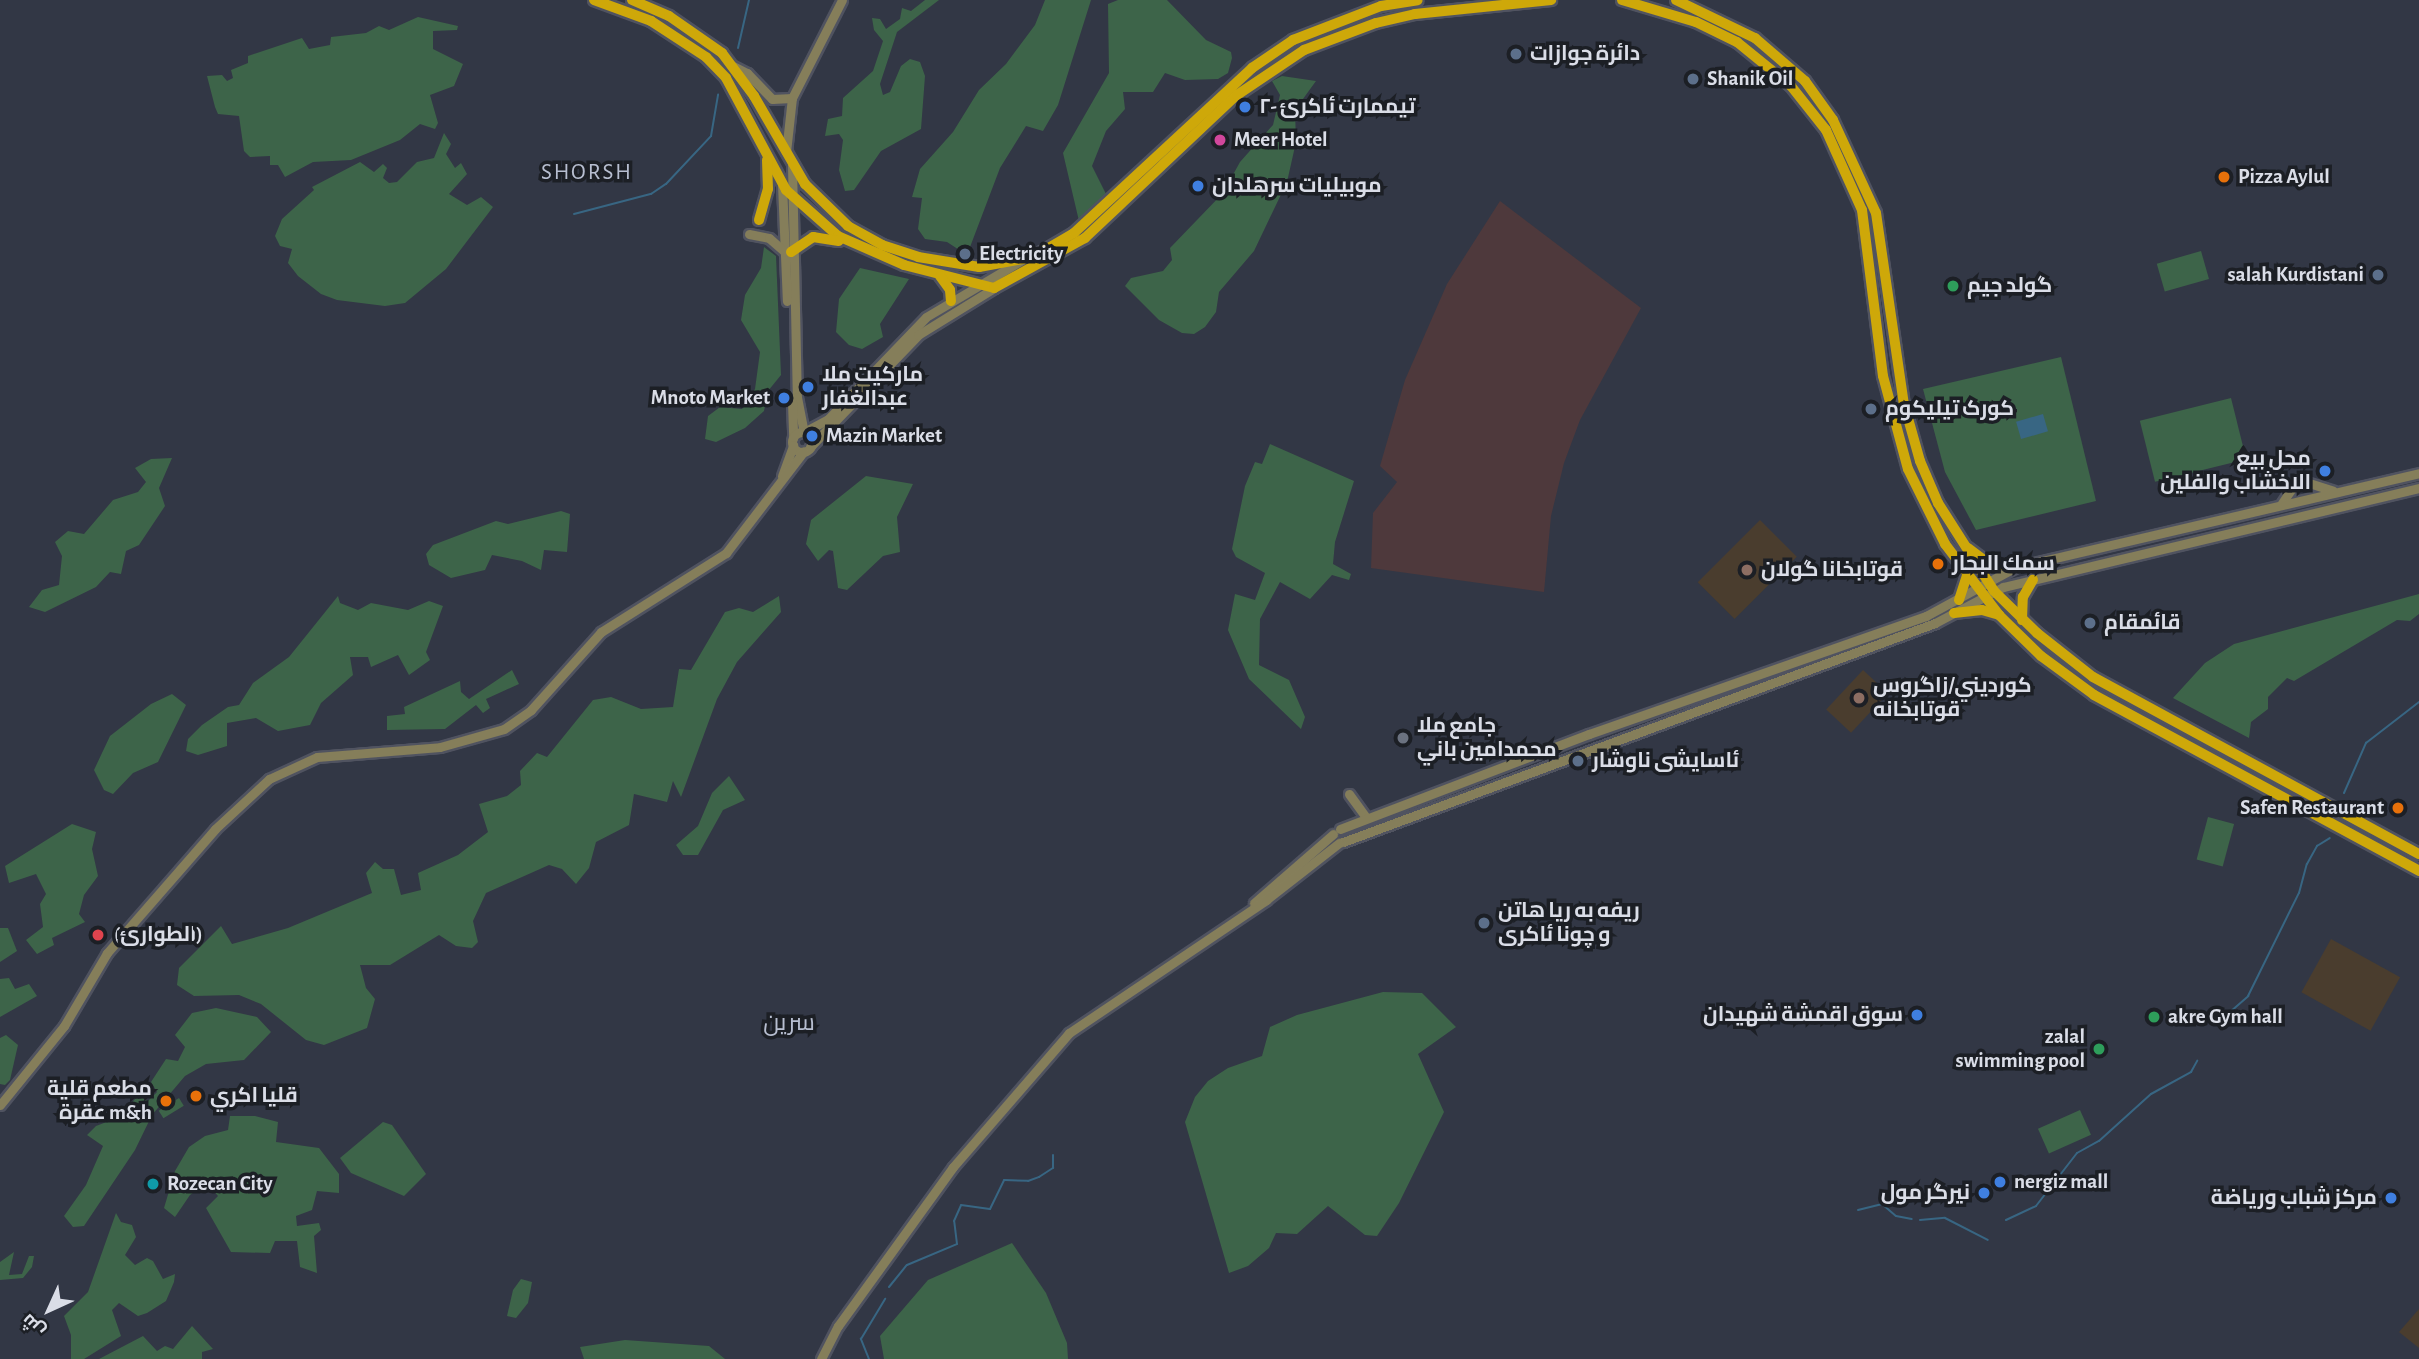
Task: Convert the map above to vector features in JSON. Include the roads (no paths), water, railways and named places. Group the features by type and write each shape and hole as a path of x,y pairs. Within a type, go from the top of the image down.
{"highway":[{"path":"594,0 651,21 701,52 726,78 782,184 792,197 853,246"},
{"path":"632,0 699,35 733,66 789,159 819,200 867,239 918,257 979,267 1022,260 1084,226 1274,51 1336,20 1418,0"},
{"path":"788,252 820,236 940,276 987,285 1085,238 1237,95 1294,55 1335,36 1395,18 1519,1 1551,0"},
{"path":"1622,0 1696,22 1737,42 1791,86 1826,130 1862,210 1883,376 1908,469 1945,544 1999,615 2041,656 2094,695 2419,871"},
{"path":"1676,0 1740,29 1792,68 1821,102 1854,160 1881,236 1904,404 1915,446 1934,494 1990,586 2022,620 2093,677 2212,738 2419,854"},
{"path":"759,220 768,189 766,150"},
{"path":"979,267 987,285"},
{"path":"940,276 950,290 951,301"},
{"path":"1962,543 1988,563 2016,567"},
{"path":"1959,600 1966,575"},
{"path":"2022,620 2023,597 2033,580"},
{"path":"1954,613 1982,610 1999,615"}],"street":[{"path":"782,478 793,441 788,252 792,197 789,159 792,99 842,0"},
{"path":"733,66 747,73 772,99 792,99"},
{"path":"782,184 797,397 804,432 811,438 807,449"},
{"path":"749,233 769,238 788,252"},
{"path":"0,1105 65,1026 107,953 215,829 269,779 317,757 440,747 504,729 531,710 601,632 726,553 807,449 909,342 1022,260"},
{"path":"793,441 828,419 906,334 951,301 987,285"},
{"path":"793,441 807,449"},
{"path":"1339,837 1765,685 1954,613 2016,567 2419,473"},
{"path":"2280,505 2302,480 2341,491"},
{"path":"1990,586 2033,580 2419,488"},
{"path":"2149,537 2152,551"},
{"path":"821,1359 838,1326 953,1167 1069,1033 1246,912 1366,817 1760,672 1926,616 1980,592"},
{"path":"1760,672 1765,685"},
{"path":"1349,794 1366,817"}],"water":[{"path":"2043,414 2048,431 2021,439 2016,422"}],"waterway":[{"path":"738,48 749,0"},
{"path":"574,214 651,194 666,184 711,136 718,95"},
{"path":"2344,793 2366,743 2419,702"},
{"path":"2222,1019 2248,996 2299,893 2307,864 2317,846 2330,838"},
{"path":"2006,1220 2036,1206 2077,1153 2099,1141 2151,1094 2191,1072 2197,1061"},
{"path":"889,1287 907,1265 957,1244 954,1221 961,1205 990,1209 1004,1180 1028,1181 1039,1177 1053,1168 1053,1155"},
{"path":"1858,1210 1882,1204 1896,1216 1912,1219"},
{"path":"1920,1220 1945,1218 1988,1240"},
{"path":"869,1359 861,1339 885,1299"}],"place":[{"name":"دائرة جوازات","path":"1516,54"},
{"name":"Shanik Oil","path":"1693,79"},
{"name":"تيممارت ئاكرئ -٢","path":"1245,107"},
{"name":"Meer Hotel","path":"1220,140"},
{"name":"Pizza Aylul","path":"2224,177"},
{"name":"موبيليات سرهلدان","path":"1198,186"},
{"name":"Electricity","path":"965,254"},
{"name":"salah Kurdistani","path":"2378,275"},
{"name":"گولد جیم","path":"1953,286"},
{"name":"ماركيت ملا عبدالغفار","path":"808,387"},
{"name":"Mnoto Market","path":"784,398"},
{"name":"کورک تيليكوم","path":"1871,409"},
{"name":"Mazin Market","path":"812,436"},
{"name":"محل بيع الاخشاب والفلين","path":"2325,471"},
{"name":"سمك البحار","path":"1938,564"},
{"name":"قوتابخانا گولان","path":"1747,570"},
{"name":"قائمقام","path":"2090,623"},
{"name":"كورديني/زاگروس قوتابخانه‌","path":"1859,698"},
{"name":"جامع ملا محمدامين باني","path":"1403,738"},
{"name":"ئاسايشى ناوشار","path":"1578,761"},
{"name":"Safen Restaurant","path":"2398,808"},
{"name":"ريفه به ريا هاتن و چونا ئاكرى","path":"1484,923"},
{"name":"(الطوارئ)","path":"98,935"},
{"name":"سوق اقمشة شهيدان","path":"1917,1015"},
{"name":"akre Gym hall","path":"2154,1017"},
{"name":"zalal swimming pool","path":"2099,1049"},
{"name":"قليا اكري","path":"196,1096"},
{"name":"مطعم قلية عقرة m&h","path":"166,1101"},
{"name":"nergiz mall","path":"2000,1182"},
{"name":"Rozecan City","path":"153,1184"},
{"name":"نيرگر مول","path":"1984,1193"},
{"name":"مركز شباب ورياضة","path":"2391,1198"}],"district":[{"name":"SHORSH","path":"587,173"},
{"name":"سرين","path":"789,1024"}]}
